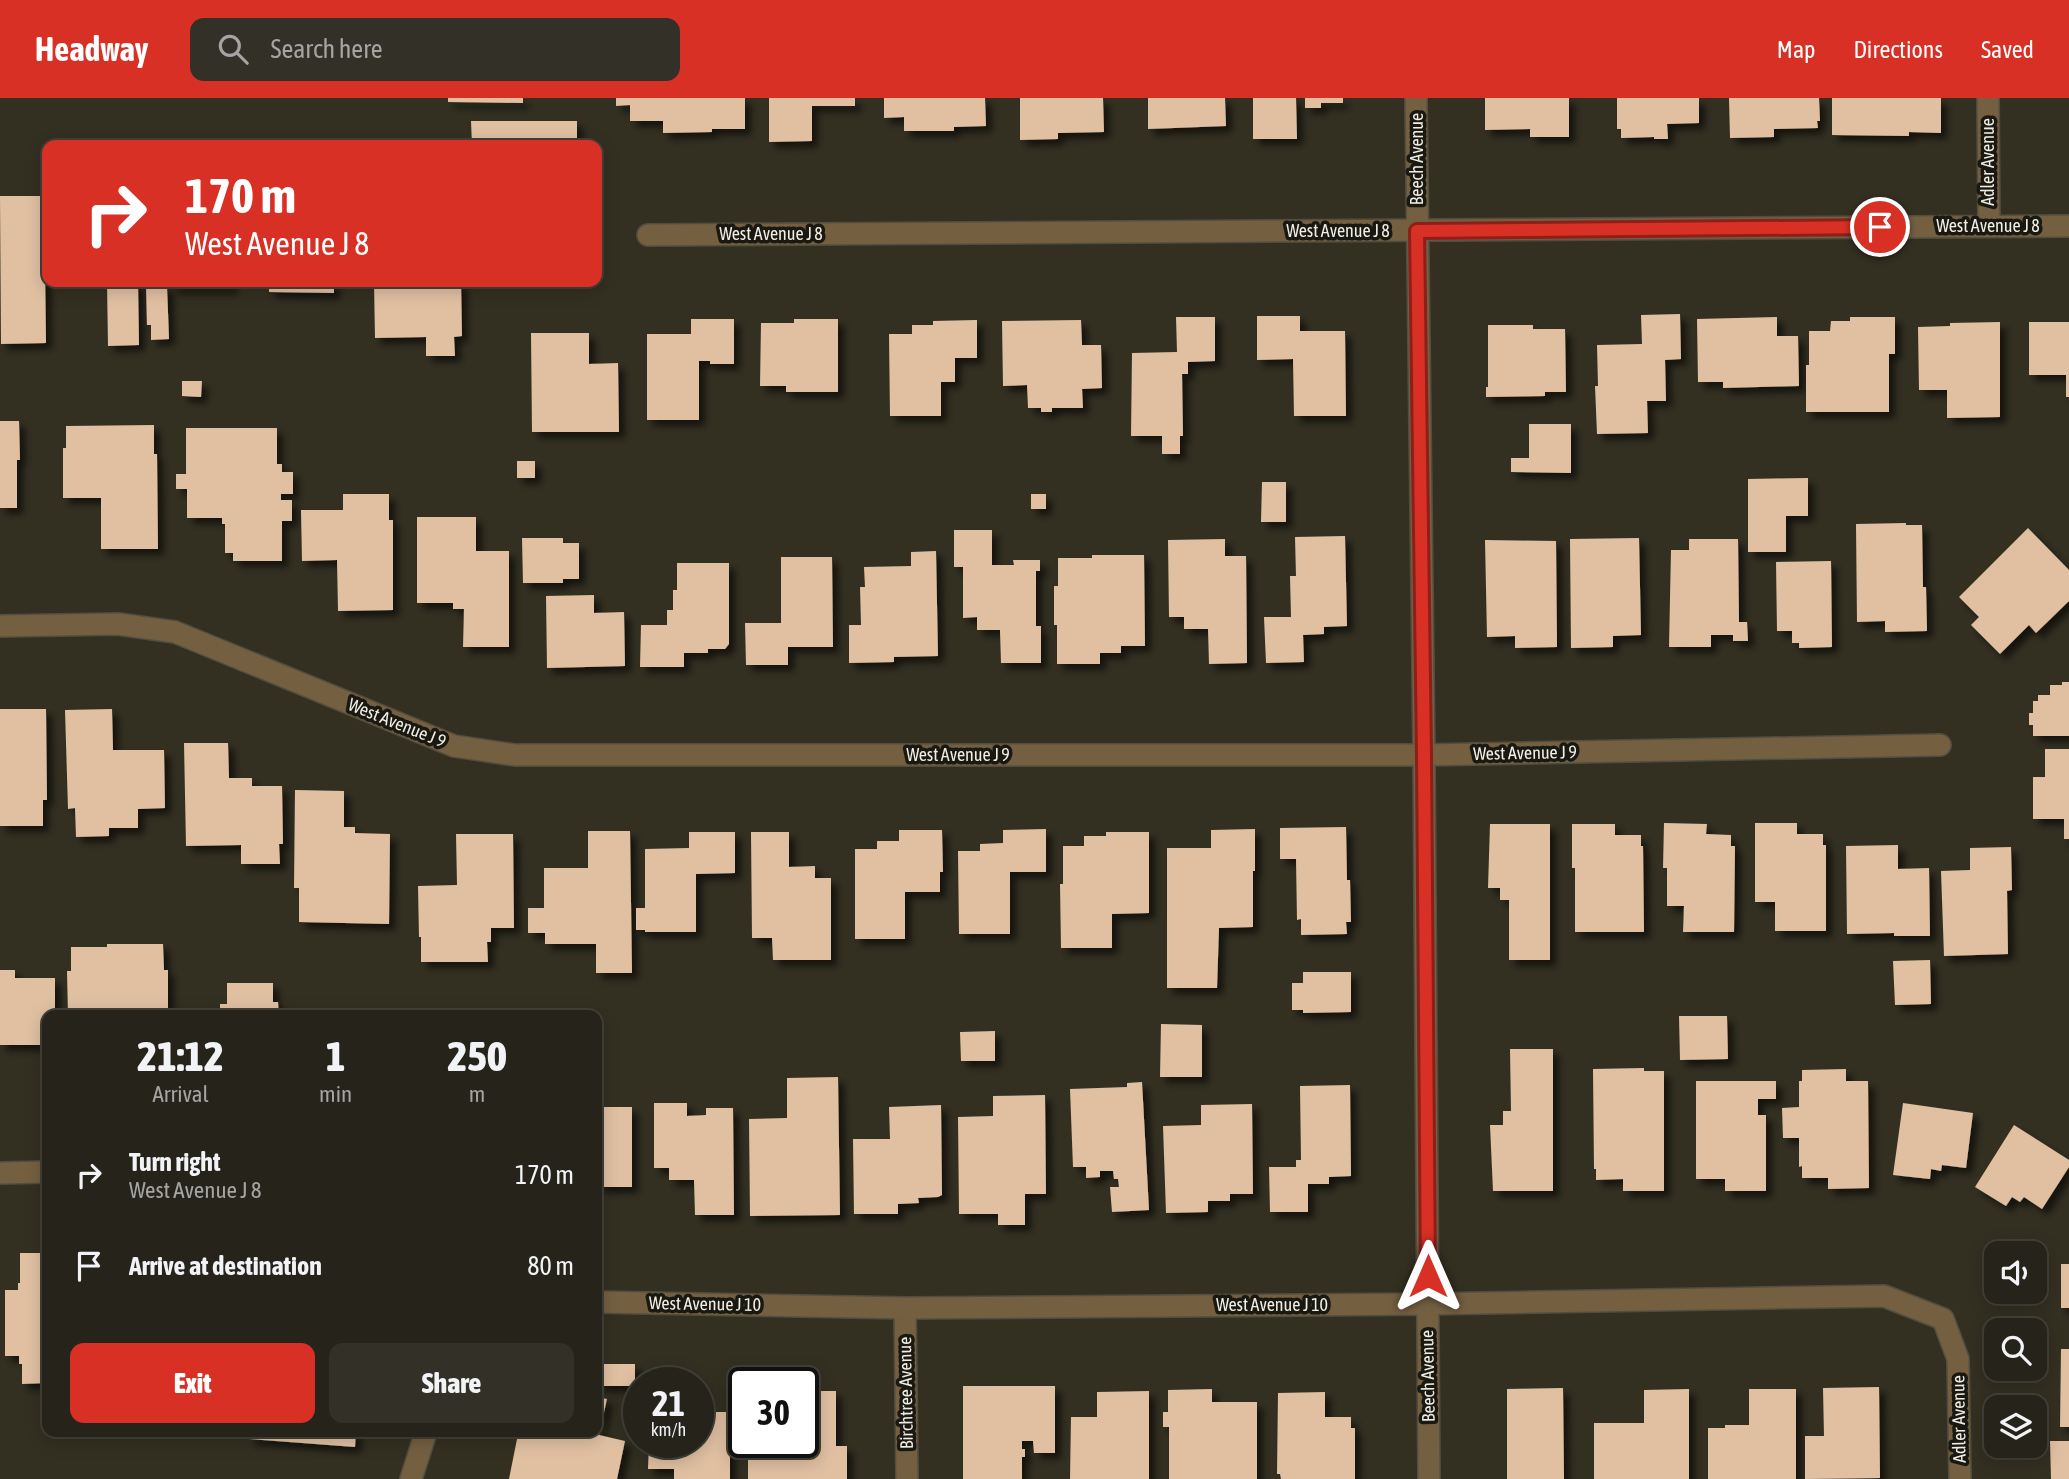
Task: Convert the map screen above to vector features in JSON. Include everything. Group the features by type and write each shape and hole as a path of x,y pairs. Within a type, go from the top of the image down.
{"street":[{"name":"Beech Avenue","path":"1416,98 1429,1479"},
{"name":"Adler Avenue","path":"1988,98 1989,226"},
{"name":"West Avenue J 8","path":"648,235 2069,226"},
{"name":"West Avenue J 9","path":"0,626 118,624 175,632 454,746 515,755 1424,755 1940,745"},
{"path":"0,1172 42,1172"},
{"name":"West Avenue J 10","path":"602,1301 905,1308 1428,1304 1884,1296 1943,1319"},
{"name":"Birchtree Avenue","path":"905,1308 907,1479"},
{"name":"Adler Avenue","path":"1943,1319 1958,1359 1960,1479"},
{"path":"411,1479 424,1437"}],"building":[{"path":"448,98 523,98 523,103 448,102"},
{"path":"616,98 745,98 745,129 663,133 663,121 630,121 630,105 616,106"},
{"path":"769,98 855,98 855,106 812,106 812,141 769,142"},
{"path":"884,98 985,98 986,126 954,127 954,131 904,131 904,117 884,118"},
{"path":"1020,98 1103,98 1104,132 1058,133 1058,139 1020,140"},
{"path":"1148,98 1225,98 1226,126 1148,129"},
{"path":"1253,98 1296,98 1297,139 1253,139"},
{"path":"1305,98 1343,98 1343,103 1321,103 1321,108 1305,108"},
{"path":"1485,98 1569,98 1569,137 1530,137 1530,129 1485,130"},
{"path":"1617,98 1699,98 1699,123 1667,124 1668,139 1621,138 1621,129 1617,129"},
{"path":"1729,98 1819,98 1818,128 1774,129 1774,137 1730,138"},
{"path":"1832,98 1941,98 1941,133 1909,132 1909,136 1832,135"},
{"path":"471,121 577,121 577,140 472,140"},
{"path":"0,196 42,196 42,287 45,287 46,343 1,344"},
{"path":"107,287 138,287 139,345 108,346"},
{"path":"146,287 167,287 169,339 151,340 151,325 147,325"},
{"path":"172,287 232,287 232,288"},
{"path":"269,287 334,287 334,293 269,292"},
{"path":"374,287 461,287 462,336 454,337 455,356 426,356 426,337 375,338"},
{"path":"1680,314 1681,359 1665,360 1666,401 1647,401 1648,433 1597,434 1597,345 1642,344 1641,315"},
{"path":"1257,316 1300,316 1300,331 1345,331 1346,416 1294,416 1293,359 1257,360"},
{"path":"1176,317 1215,317 1215,361 1188,362 1188,374 1182,374 1183,436 1180,436 1180,454 1162,454 1162,436 1131,436 1132,353 1177,352"},
{"path":"1777,317 1777,336 1798,336 1799,386 1723,388 1723,382 1698,382 1697,319"},
{"path":"1850,317 1895,317 1895,354 1889,354 1889,412 1806,412 1809,331 1830,331 1831,321 1850,321"},
{"path":"691,319 734,319 734,364 699,361 699,420 647,420 647,334 691,334"},
{"path":"794,319 838,319 838,392 786,392 786,386 760,386 761,323 794,323"},
{"path":"977,320 977,358 955,358 955,382 941,382 941,416 890,416 889,334 912,334 912,325 933,325 933,321"},
{"path":"1081,320 1082,345 1101,345 1102,388 1082,389 1083,408 1052,408 1052,412 1041,412 1041,408 1028,408 1027,385 1003,386 1002,321"},
{"path":"2000,322 2000,417 1947,418 1947,390 1919,390 1918,327"},
{"path":"2029,322 2069,322 2069,397 2066,397 2066,375 2029,375"},
{"path":"1488,325 1533,325 1533,329 1565,329 1566,392 1545,392 1545,396 1486,397"},
{"path":"531,333 589,333 589,364 618,363 619,432 532,432"},
{"path":"182,381 202,381 201,397 182,396"},
{"path":"0,421 19,421 17,508 0,508"},
{"path":"1529,424 1571,424 1571,473 1511,472 1511,458 1529,458"},
{"path":"154,425 158,549 101,549 101,498 63,498 66,426"},
{"path":"186,428 277,428 277,464 282,464 282,472 293,472 293,494 281,494 281,500 292,500 292,521 282,521 282,561 233,561 233,553 225,553 225,524 222,524 222,518 187,518 187,489 176,489 176,474 186,474"},
{"path":"517,461 535,461 535,478 517,478"},
{"path":"1808,478 1808,516 1786,516 1786,552 1748,552 1748,479"},
{"path":"1262,482 1286,482 1286,522 1261,522"},
{"path":"343,494 389,494 389,520 393,520 393,610 338,611 337,560 302,561 301,510 343,510"},
{"path":"1031,494 1046,494 1046,509 1031,509"},
{"path":"417,517 476,517 476,551 509,551 509,647 463,647 464,609 453,609 453,603 417,603"},
{"path":"1856,524 1922,525 1927,631 1885,632 1885,621 1857,622"},
{"path":"2028,528 2069,570 2069,601 2036,633 2029,625 2000,654 1971,625 1979,617 1959,597"},
{"path":"954,530 992,530 992,565 1014,565 1013,560 1040,560 1040,571 1036,571 1036,626 1041,626 1041,663 1001,663 1000,630 977,630 977,617 963,618 963,567 954,567"},
{"path":"1345,536 1347,626 1324,627 1324,634 1303,635 1304,662 1266,663 1264,617 1291,617 1290,576 1296,576 1295,537"},
{"path":"522,538 563,538 563,543 579,543 579,579 563,579 563,583 523,583"},
{"path":"1639,538 1641,635 1613,636 1613,647 1571,648 1570,539"},
{"path":"1225,539 1225,556 1246,556 1247,663 1209,664 1208,629 1184,629 1184,617 1169,617 1168,540"},
{"path":"1689,539 1738,539 1739,622 1747,622 1748,641 1733,641 1733,635 1711,635 1711,647 1669,647 1671,550 1689,550"},
{"path":"1485,540 1556,541 1557,647 1515,648 1515,636 1487,637"},
{"path":"936,551 938,656 894,657 894,662 849,663 849,625 861,625 860,587 865,587 864,567 911,566 911,552"},
{"path":"1092,555 1144,555 1145,646 1121,646 1121,653 1100,653 1100,664 1057,664 1054,586 1058,586 1058,558 1092,558"},
{"path":"781,557 832,557 833,647 788,647 788,665 746,665 745,623 781,623"},
{"path":"1831,561 1832,647 1799,648 1799,643 1792,643 1792,631 1777,631 1776,562"},
{"path":"677,563 729,563 729,644 725,649 708,649 708,653 684,653 684,667 640,667 641,625 667,625 667,610 673,610 673,590 677,590"},
{"path":"594,595 594,613 624,612 625,666 547,668 546,596"},
{"path":"2062,682 2069,682 2069,736 2033,736 2029,713 2033,713 2033,701 2038,701 2038,695 2050,695 2050,685 2062,685"},
{"path":"0,709 46,709 47,800 43,800 43,826 0,826"},
{"path":"112,709 113,750 164,750 165,808 138,809 138,828 109,828 109,836 76,837 75,808 68,809 65,710"},
{"path":"184,743 228,743 229,778 252,778 252,786 282,786 283,844 279,844 280,864 241,864 241,845 186,846"},
{"path":"2045,749 2069,749 2069,839 2064,839 2064,819 2033,819 2033,777 2045,777"},
{"path":"295,790 344,791 344,827 355,827 355,833 390,834 389,924 299,922 299,888 294,888"},
{"path":"1664,823 1707,824 1706,834 1731,835 1731,846 1735,846 1734,932 1683,932 1684,906 1667,906 1667,868 1663,868"},
{"path":"1755,823 1797,823 1797,834 1823,834 1823,845 1826,845 1826,931 1775,931 1775,902 1755,902"},
{"path":"1490,824 1550,824 1550,960 1509,960 1509,900 1500,900 1500,888 1488,888"},
{"path":"1572,824 1615,824 1615,835 1641,835 1644,932 1575,932"},
{"path":"1346,827 1351,922 1346,922 1347,934 1301,935 1301,919 1297,920 1296,859 1280,859 1280,828"},
{"path":"1046,829 1046,872 1010,872 1010,934 959,934 958,851 980,851 980,844 1003,843 1003,830"},
{"path":"1255,829 1253,927 1219,928 1217,988 1167,988 1167,848 1211,848 1211,830"},
{"path":"899,830 942,830 943,872 940,872 940,892 905,892 905,939 855,939 855,849 877,849 877,841 899,841"},
{"path":"588,831 630,831 632,973 596,973 596,944 545,944 545,933 528,933 528,908 544,908 544,868 588,868"},
{"path":"689,832 735,832 735,873 696,874 696,932 636,930 636,908 645,908 645,849 689,848"},
{"path":"751,832 789,832 789,867 815,866 815,878 831,878 831,960 773,960 772,938 752,938"},
{"path":"1106,832 1149,832 1149,913 1112,914 1112,948 1061,948 1060,884 1063,884 1063,846 1084,846 1084,836 1106,836"},
{"path":"456,834 513,834 514,928 491,928 491,942 487,942 488,962 421,962 418,886 457,885"},
{"path":"1898,845 1898,869 1929,868 1930,936 1894,936 1894,933 1847,934 1846,846"},
{"path":"2011,847 2012,890 2007,891 2008,954 1944,956 1941,871 1970,870 1970,848"},
{"path":"107,944 163,944 164,970 168,970 168,1010 68,1010 67,971 71,971 71,947 107,947"},
{"path":"1930,960 1931,1004 1895,1005 1893,961"},
{"path":"0,970 15,970 15,978 55,978 55,1010 42,1010 42,1045 0,1045"},
{"path":"1303,972 1351,972 1351,1012 1303,1013 1303,1010 1292,1010 1292,983 1303,983"},
{"path":"227,983 273,983 273,1002 278,1002 279,1010 184,1010 220,1008 220,1004 227,1004"},
{"path":"1679,1016 1727,1016 1728,1059 1680,1060"},
{"path":"1161,1024 1202,1025 1202,1077 1160,1077"},
{"path":"995,1031 995,1061 961,1061 960,1032"},
{"path":"1510,1049 1553,1049 1553,1191 1493,1191 1490,1125 1503,1125 1503,1111 1511,1111"},
{"path":"1644,1068 1644,1071 1664,1071 1664,1191 1623,1191 1623,1179 1596,1180 1593,1069"},
{"path":"1846,1069 1846,1081 1868,1081 1869,1188 1828,1189 1828,1178 1802,1178 1802,1166 1799,1167 1799,1138 1783,1138 1782,1108 1799,1107 1799,1081 1802,1081 1802,1070"},
{"path":"838,1077 840,1215 750,1216 749,1119 787,1118 787,1078"},
{"path":"1696,1081 1776,1081 1776,1099 1758,1099 1758,1115 1766,1115 1766,1191 1725,1191 1725,1179 1696,1179"},
{"path":"1142,1082 1149,1210 1112,1212 1110,1187 1119,1187 1113,1171 1100,1171 1100,1177 1086,1178 1086,1167 1073,1167 1070,1089 1127,1087 1127,1083"},
{"path":"1350,1085 1351,1176 1329,1177 1329,1184 1308,1184 1308,1212 1270,1212 1269,1167 1296,1167 1296,1160 1301,1160 1300,1086"},
{"path":"1045,1095 1046,1194 1025,1194 1025,1225 998,1225 998,1214 959,1214 958,1117 993,1116 993,1096"},
{"path":"654,1103 687,1103 687,1116 706,1115 706,1108 733,1108 734,1215 695,1215 694,1180 669,1180 669,1168 654,1168"},
{"path":"1903,1103 1973,1113 1966,1168 1942,1165 1941,1171 1931,1169 1930,1179 1893,1175"},
{"path":"1252,1104 1253,1194 1230,1194 1230,1201 1208,1201 1208,1212 1166,1213 1163,1126 1201,1125 1201,1105"},
{"path":"941,1105 942,1195 918,1198 919,1203 898,1204 898,1214 854,1214 853,1139 890,1139 889,1107"},
{"path":"602,1107 632,1107 632,1187 602,1187"},
{"path":"2014,1125 2069,1160 2069,1167 2042,1209 2024,1197 2020,1202 2012,1197 2006,1206 1975,1187"},
{"path":"20,1253 42,1253 42,1383 22,1384 22,1364 19,1364 19,1356 5,1356 5,1290 18,1290"},
{"path":"2061,1264 2069,1264 2069,1308 2061,1308"},
{"path":"2061,1349 2069,1349 2069,1427 2060,1427"},
{"path":"602,1364 635,1364 635,1367 623,1367 623,1386 602,1386"},
{"path":"963,1386 1055,1386 1055,1453 1034,1453 1033,1441 1022,1441 1025,1457 1022,1457 1022,1479 963,1479"},
{"path":"1879,1387 1880,1478 1805,1479 1805,1436 1824,1436 1823,1388"},
{"path":"1563,1388 1564,1479 1507,1479 1507,1389"},
{"path":"1212,1389 1212,1402 1257,1402 1257,1479 1169,1479 1169,1427 1163,1427 1163,1412 1168,1412 1168,1390"},
{"path":"1689,1389 1689,1479 1594,1479 1594,1423 1644,1423 1644,1390"},
{"path":"1749,1389 1796,1389 1796,1479 1708,1479 1708,1428 1749,1425"},
{"path":"819,1391 836,1391 836,1446 847,1446 847,1479 748,1479 748,1458 819,1458"},
{"path":"1149,1391 1149,1479 1070,1479 1071,1417 1097,1417 1097,1392"},
{"path":"1325,1392 1325,1417 1351,1417 1351,1428 1355,1428 1355,1479 1281,1479 1280,1474 1277,1474 1278,1393"},
{"path":"602,1398 607,1399 602,1422"},
{"path":"714,1412 728,1412 730,1479 674,1479 674,1469 648,1469 648,1458 714,1458"},
{"path":"602,1436 623,1441 617,1479 509,1479 517,1437 541,1439"},
{"path":"249,1437 356,1437 355,1447"},
{"path":"2050,1441 2069,1441 2069,1479 2051,1479"}],"route":[{"path":"1428,1276 1417,231 1880,227"}]}
